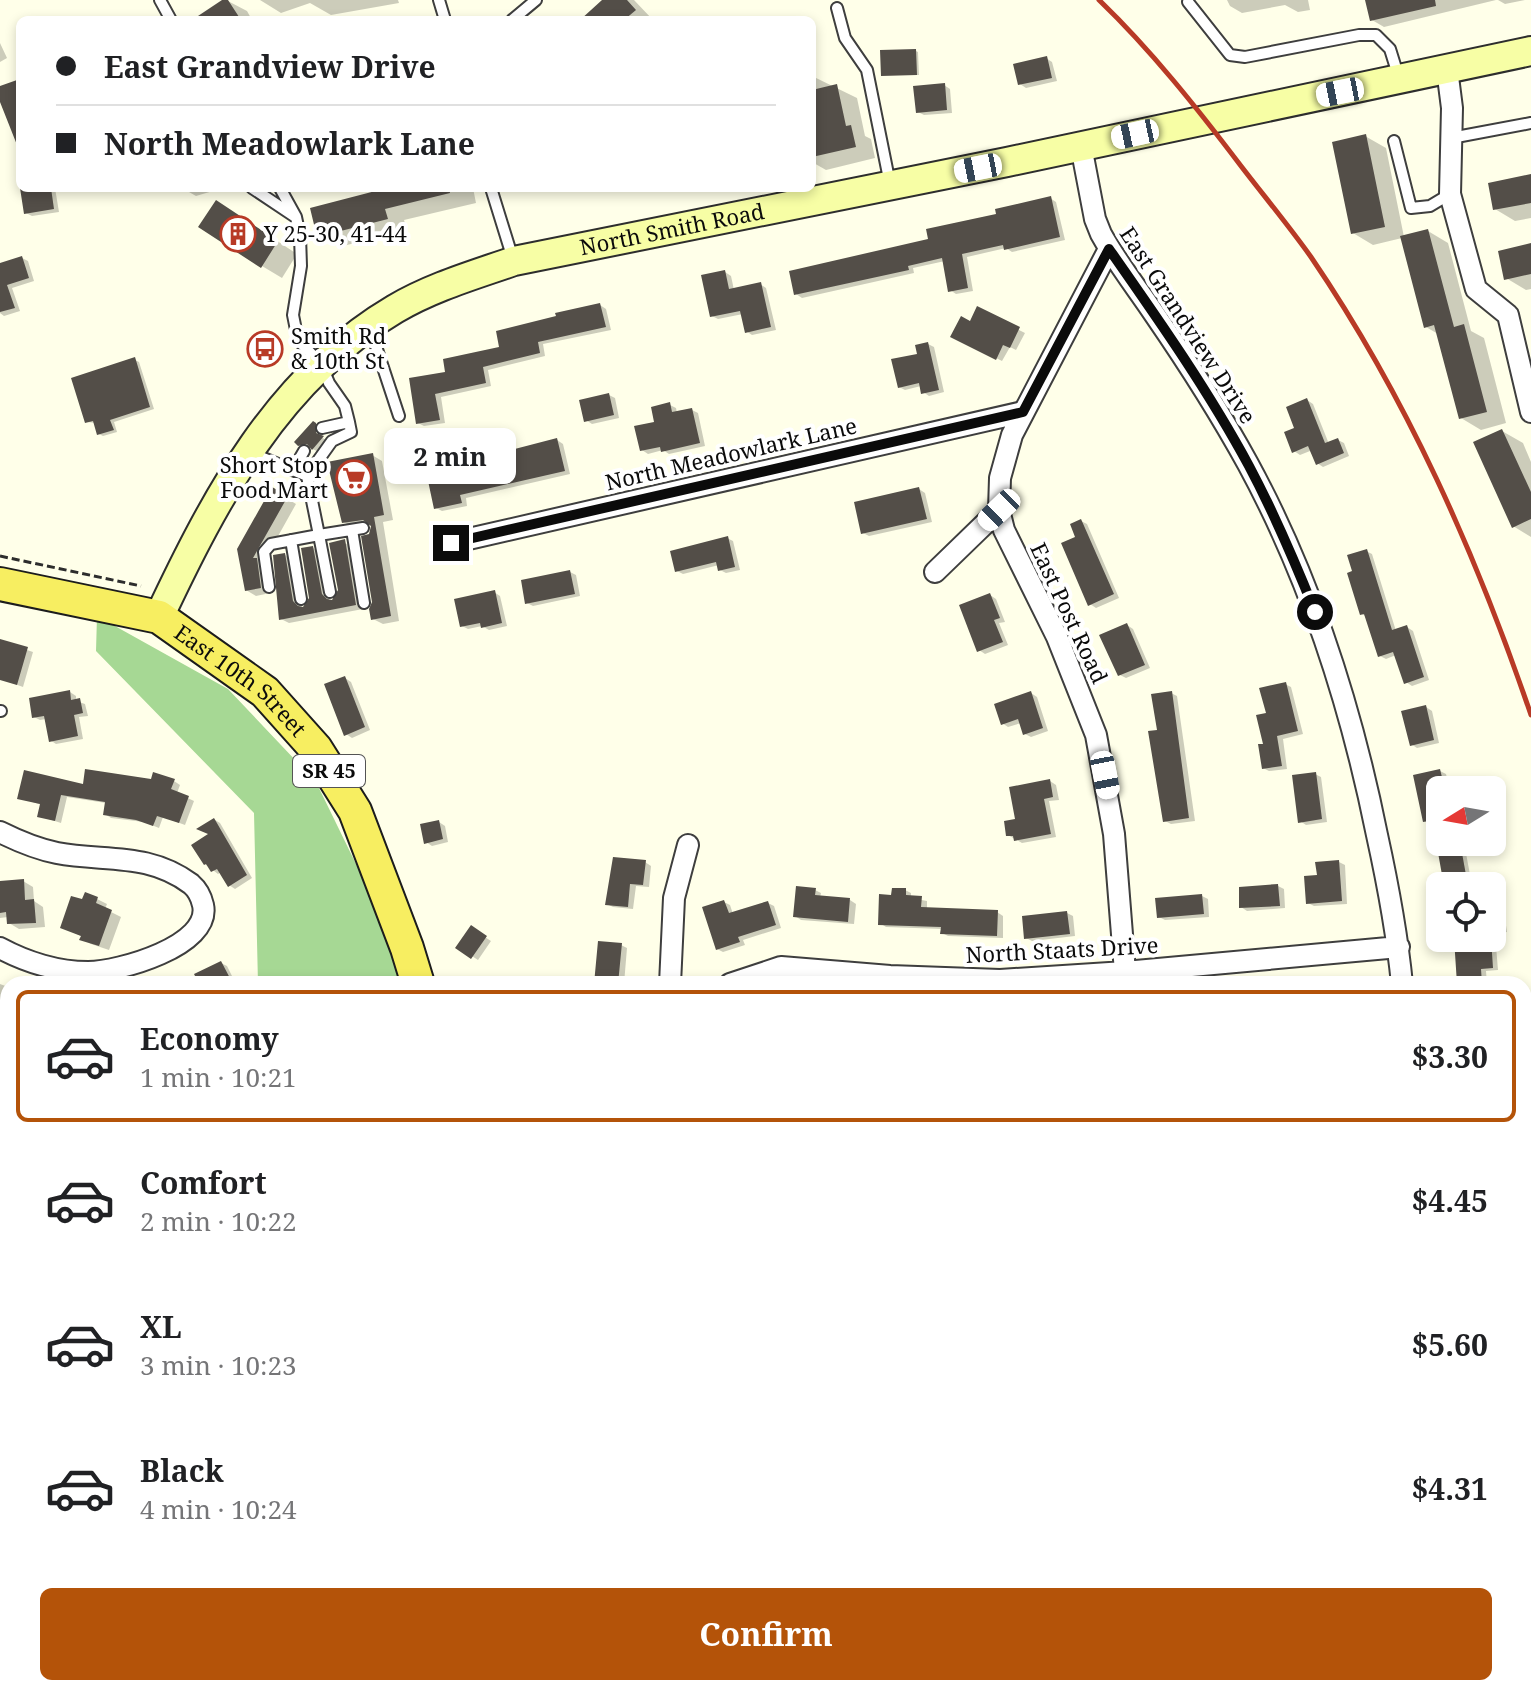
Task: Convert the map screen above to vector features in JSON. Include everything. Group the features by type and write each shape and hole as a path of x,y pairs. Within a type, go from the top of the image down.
{"main road":[{"name":"North Smith Road","path":"159,617 180,572 248,451 296,390 321,364 370,326 414,298 514,261 890,186 1531,51"},
{"name":"East 10th Street","path":"0,584 159,617 265,692 316,749 355,811 416,976"}],"street":[{"path":"1447,69 1452,108 1450,194 1476,289 1508,315 1531,412"},
{"name":"East Grandview Drive","path":"1081,146 1095,219 1109,249 1157,317 1241,452 1276,521 1315,612 1352,725 1368,789 1399,947 1401,976"},
{"name":"East Post Road","path":"1109,249 1023,412 1005,456 1000,478 999,510 1004,530 1057,637 1096,735 1114,834 1125,972"},
{"name":"North Meadowlark Lane","path":"451,543 1023,412"},
{"path":"935,572 999,510"},
{"path":"0,832 44,850 131,859 168,871 195,887 204,909 199,926 191,934 160,954 128,967 73,971 41,964 0,948"},
{"path":"670,976 674,898 688,845"},
{"name":"North Staats Drive","path":"1062,976 1399,947"},
{"name":"North Staats Drive","path":"754,976 781,967 890,976"}],"lane":[{"path":"517,16 536,0"},
{"path":"1188,2 1230,55 1245,57 1359,35 1376,35 1390,49 1400,80"},
{"path":"837,8 845,38 867,70 890,186"},
{"path":"1451,138 1531,123"},
{"path":"1394,141 1411,208 1430,206 1450,194"},
{"path":"258,192 296,217"},
{"path":"282,192 296,217 301,266 293,315 298,340 321,364 329,383 345,406 351,432 332,441 307,476 330,592"},
{"path":"492,192 514,261"},
{"path":"370,326 399,416"},
{"path":"322,428 349,422"},
{"path":"248,451 307,476"},
{"path":"293,470 304,451"},
{"path":"269,587 264,552 271,544 358,529 364,603"},
{"path":"291,540 301,599"}],"path":[{"path":"0,556 141,586"}],"green space":[{"path":"97,616 228,689 316,782 376,905 398,976 258,976 254,813 96,651"}],"building":[{"path":"222,0 228,0 238,16 198,16"},
{"path":"602,0 627,0 636,10 629,16 584,16"},
{"path":"1365,0 1435,0 1436,6 1370,21"},
{"path":"916,49 917,75 881,76 880,50"},
{"path":"1047,56 1052,78 1018,85 1013,64"},
{"path":"16,80 16,142 0,102 0,86"},
{"path":"945,83 947,110 916,113 913,86"},
{"path":"837,84 846,126 851,125 856,147 816,156 816,89"},
{"path":"1366,134 1385,227 1351,234 1332,142"},
{"path":"1531,174 1531,203 1493,210 1488,183"},
{"path":"21,192 52,192 54,209 24,214"},
{"path":"372,192 450,193 385,209 388,219 317,237 310,208"},
{"path":"1051,196 1060,237 1004,250 1003,245 962,254 968,288 948,292 942,258 908,266 909,270 794,295 789,271 928,239 926,229 996,214 995,209"},
{"name":"Y 25-30, 41-44","path":"216,200 278,241 261,268 198,227"},
{"path":"1428,229 1454,327 1464,324 1487,412 1459,419 1434,325 1424,328 1400,236"},
{"path":"1531,243 1531,274 1504,280 1498,251"},
{"path":"22,256 29,278 7,285 15,308 0,312 0,263"},
{"path":"725,270 729,289 761,282 771,327 745,333 740,311 710,317 701,275"},
{"path":"600,303 606,327 538,342 540,353 483,367 486,383 435,394 440,420 416,424 409,378 445,372 443,359 499,347 496,331"},
{"path":"977,306 1020,327 1010,348 1003,345 996,360 950,337 961,316 970,321"},
{"path":"928,342 939,390 921,394 919,383 898,388 891,359 917,354 915,345"},
{"path":"135,357 150,407 110,420 114,430 97,435 93,421 85,423 71,378"},
{"path":"609,393 614,415 584,422 579,400"},
{"path":"1307,398 1325,443 1338,438 1344,453 1316,465 1308,446 1292,453 1284,432 1294,428 1286,407"},
{"path":"670,402 672,412 692,408 700,443 661,452 660,447 640,451 634,426 654,422 651,407"},
{"path":"313,421 316,423 316,433 324,436 312,450 307,444 298,446 294,442"},
{"path":"1502,429 1531,492 1531,519 1512,528 1473,442"},
{"path":"557,438 565,471 460,495 462,503 434,509 427,476 475,465 473,460"},
{"name":"Short Stop Food Mart","path":"373,453 384,515 374,517 391,616 371,620 369,609 372,602 361,536 369,534 371,526 363,520 342,523 327,462"},
{"path":"272,487 288,496 253,558 257,558 261,588 245,591 237,549"},
{"path":"919,487 927,519 861,534 854,502"},
{"path":"1081,519 1114,594 1088,606 1061,543 1075,537 1070,524"},
{"path":"728,536 735,567 718,571 716,562 675,572 670,551"},
{"path":"345,539 356,605 279,620 273,555 285,553 293,601 303,607 309,598 301,548 313,546 322,594 332,600 338,590 329,543"},
{"path":"1367,549 1392,630 1407,625 1424,677 1404,684 1393,652 1378,657 1347,573 1352,571 1347,555"},
{"path":"570,570 575,594 525,604 521,580"},
{"path":"495,590 502,623 481,628 480,623 460,627 454,599"},
{"path":"990,593 1000,618 994,620 1003,642 977,652 959,605"},
{"path":"1127,623 1145,665 1118,676 1099,635"},
{"path":"0,639 28,647 17,685 0,680"},
{"path":"345,676 365,727 344,736 324,684"},
{"path":"1286,682 1298,731 1277,736 1282,766 1262,769 1258,744 1263,744 1256,715 1266,713 1259,688"},
{"path":"70,690 71,700 80,698 83,713 74,715 78,736 49,742 44,716 32,718 29,698"},
{"path":"1031,691 1043,728 1023,735 1018,719 1001,725 994,704"},
{"path":"1172,691 1189,818 1163,822 1148,731 1157,730 1151,694"},
{"path":"1426,705 1434,740 1410,746 1401,711"},
{"path":"85,769 151,779 153,772 175,779 171,789 189,796 179,823 157,816 153,826 103,815 105,802 61,795 55,821 37,817 40,804 17,799 24,770 83,784"},
{"path":"1440,769 1442,776 1426,776 1426,821 1423,822 1413,775"},
{"path":"1316,772 1322,819 1298,823 1292,775"},
{"path":"1050,779 1053,797 1044,799 1051,834 1014,841 1013,836 1006,836 1004,821 1015,819 1009,787"},
{"path":"214,818 247,875 228,887 217,869 211,872 191,845 208,834 196,829"},
{"path":"439,820 443,839 424,844 420,824"},
{"path":"1439,856 1463,856 1465,872 1441,872"},
{"path":"613,857 646,860 643,885 630,884 628,907 605,905"},
{"path":"1339,860 1342,901 1306,904 1304,876 1317,875 1315,862"},
{"path":"24,879 25,900 34,899 36,923 7,924 6,912 0,913 0,881"},
{"path":"1278,884 1280,906 1239,908 1239,887"},
{"path":"796,886 816,888 815,895 850,898 848,922 793,917"},
{"path":"892,888 906,888 906,895 922,896 921,907 998,910 997,936 940,934 941,927 878,925 879,894 891,895"},
{"path":"85,892 98,897 96,903 112,910 99,946 79,940 81,936 60,928 71,896 82,899"},
{"path":"1202,894 1204,914 1157,918 1155,898"},
{"path":"724,900 729,913 768,901 776,925 738,937 740,942 716,950 702,907"},
{"path":"1067,911 1070,934 1024,939 1022,916"},
{"path":"471,925 487,936 471,959 455,948"},
{"path":"598,941 622,943 619,976 595,976"},
{"path":"1455,952 1492,952 1493,968 1481,969 1481,976 1456,976"},
{"path":"221,961 229,976 195,976"}],"railway":[{"path":"1099,0 1155,59 1208,123 1303,245 1346,311 1378,365 1436,478 1487,595 1531,715"}],"place":[{"name":"Y 25-30, 41-44","path":"238,234"},
{"name":"Smith Rd & 10th St","path":"265,349"},
{"name":"Short Stop Food Mart","path":"354,478"}],"route":[{"path":"451,543 1023,412 1109,249 1157,317 1248,464 1315,612"}]}
